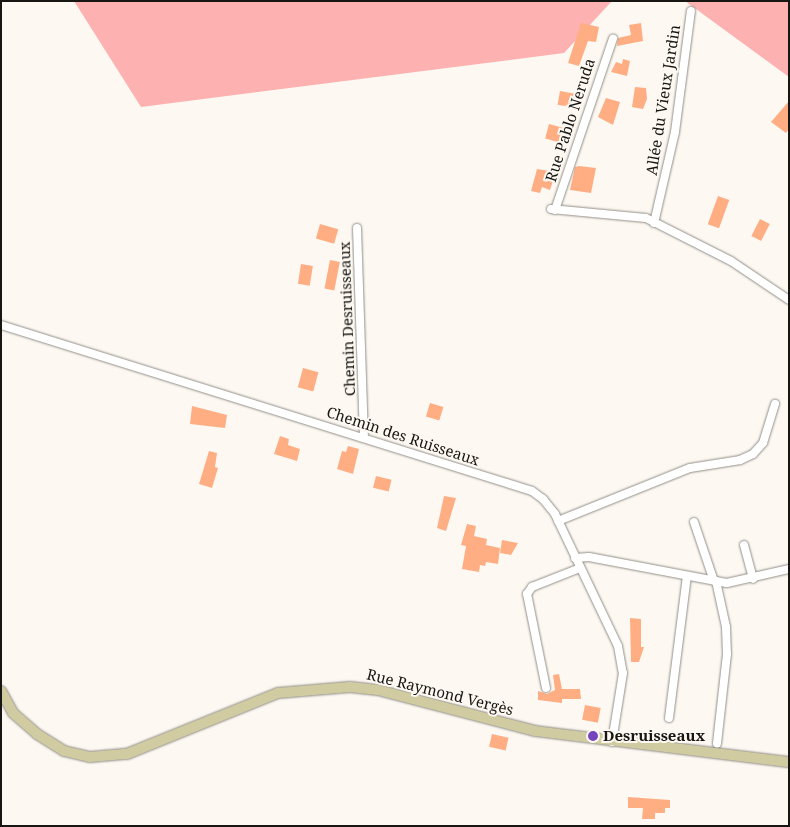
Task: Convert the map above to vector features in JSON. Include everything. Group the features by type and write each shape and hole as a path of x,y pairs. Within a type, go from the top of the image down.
{"main road":[{"name":"Rue Raymond Vergès","path":"1,691 13,712 37,734 64,751 90,757 126,754 278,693 350,687 378,690 535,731 612,742 789,762"}],"street":[{"name":"Allée du Vieux Jardin","path":"654,223 675,132 691,11"},
{"name":"Rue Pablo Neruda","path":"612,39 553,210 646,218 731,261 789,300"},
{"name":"Chemin Desruisseaux","path":"357,228 364,438"},
{"name":"Chemin des Ruisseaux","path":"2,324 532,491 543,499 558,521 618,646 622,674 612,742"},
{"path":"558,521 690,468 740,460 753,454 763,443 775,404"},
{"path":"694,522 715,581 726,627 727,654 716,743"},
{"path":"744,545 753,579"},
{"path":"576,558 589,557 715,581 753,579 789,569"},
{"path":"546,688 527,594 532,587 580,568"},
{"path":"669,718 687,576"}],"shaded area":[{"path":"74,1 612,1 564,53 141,107"},
{"path":"685,1 789,1 789,77"}],"building":[{"path":"581,23 599,27 596,42 588,41 579,66 568,63"},
{"path":"641,23 643,41 617,46 618,38 631,35 629,25"},
{"path":"623,59 630,61 627,76 611,72 616,62 622,64"},
{"path":"635,87 646,88 647,99 643,109 632,107"},
{"path":"560,91 577,94 574,108 558,105"},
{"path":"606,98 620,102 613,125 598,117"},
{"path":"789,101 789,129 786,133 771,122"},
{"path":"549,124 564,128 561,143 545,138"},
{"path":"575,167 596,168 591,193 570,190"},
{"path":"537,169 556,172 550,190 542,187 540,193 531,191"},
{"path":"718,196 729,200 719,228 708,224"},
{"path":"760,219 770,224 761,241 751,236"},
{"path":"320,224 338,229 334,244 316,238"},
{"path":"330,260 340,262 334,290 324,288"},
{"path":"301,264 313,266 310,286 298,284"},
{"path":"303,368 318,372 313,391 298,387"},
{"path":"430,403 443,407 439,420 426,416"},
{"path":"192,406 227,415 225,428 190,424"},
{"path":"280,436 289,439 288,445 300,449 297,461 274,454"},
{"path":"348,446 359,449 353,474 337,469 342,451 346,452"},
{"path":"209,451 217,453 215,467 218,468 212,488 199,484"},
{"path":"376,476 392,480 389,492 373,488"},
{"path":"444,496 456,498 446,531 437,528"},
{"path":"467,524 476,526 474,536 487,539 486,545 500,548 498,564 486,562 485,566 480,565 479,572 462,569 466,546 461,545"},
{"path":"502,540 518,543 511,555 500,553"},
{"path":"630,618 641,619 641,647 644,647 639,662 631,662"},
{"path":"559,674 562,689 580,689 581,699 562,699 562,703 538,700 538,691 547,694 555,690 553,675"},
{"path":"585,705 601,708 598,723 582,720"},
{"path":"492,734 509,738 506,750 489,747"},
{"path":"628,797 670,800 670,808 665,808 665,813 655,813 655,819 642,819 643,808 628,808"}],"place":[{"name":"Desruisseaux","path":"593,736"}]}
